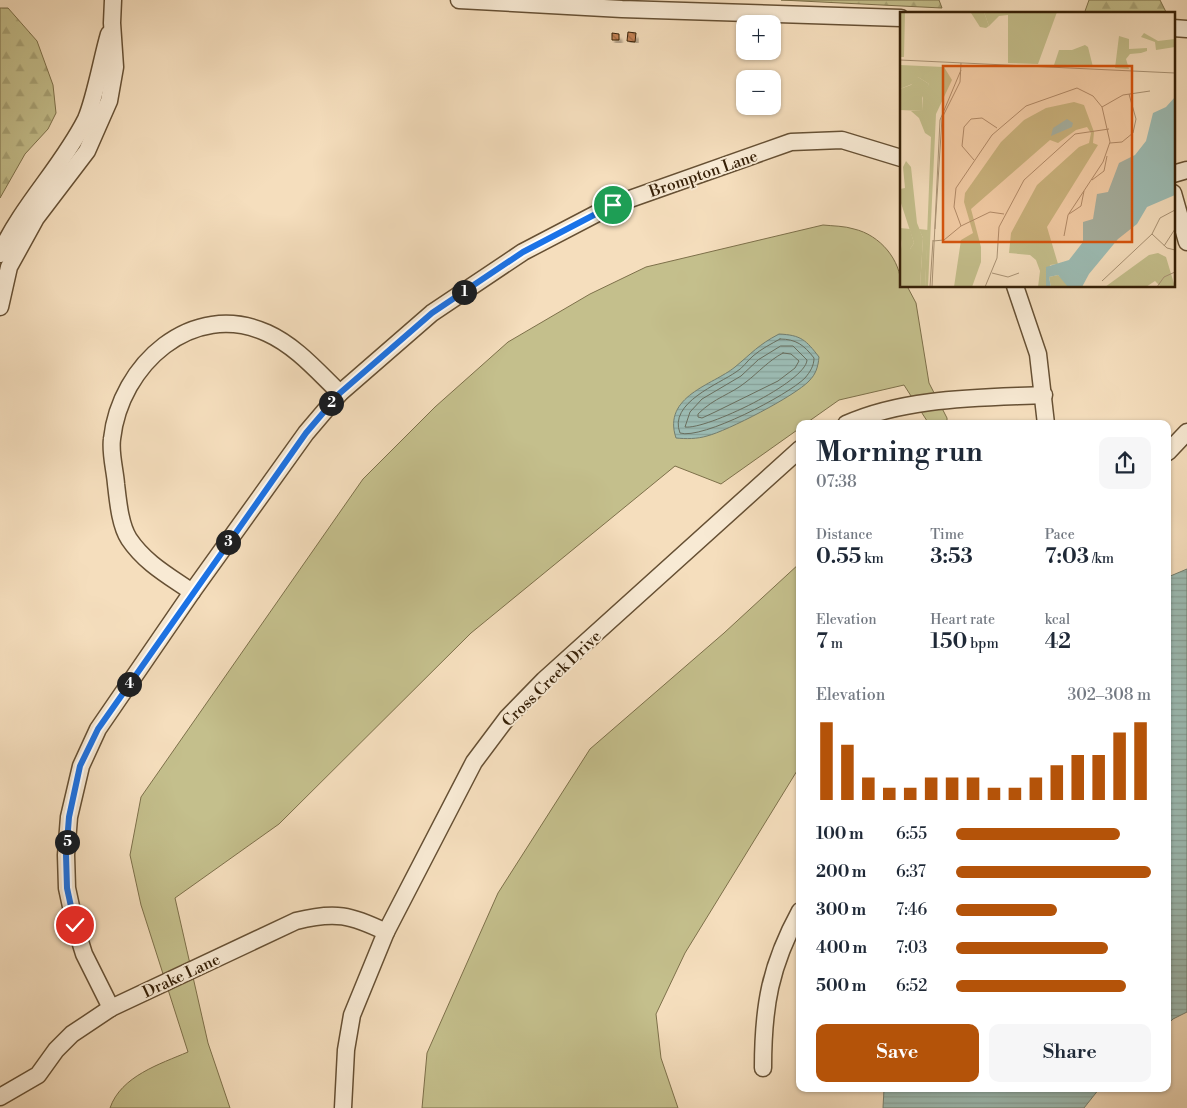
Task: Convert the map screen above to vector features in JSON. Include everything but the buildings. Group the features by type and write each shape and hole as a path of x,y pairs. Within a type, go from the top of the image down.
{"street":[{"path":"0,307 9,267 36,218 87,151 109,101 115,67 112,23 113,0"},
{"path":"459,0 622,9 900,18"},
{"path":"0,254 11,229 56,170 86,117 112,23"},
{"path":"1174,28 1187,29"},
{"name":"Brompton Lane","path":"111,1008 84,954 67,888 66,855 69,817 80,766 98,729 192,592 306,433 340,393 432,313 523,252 613,205 791,142 842,140 900,158"},
{"path":"1174,174 1187,170"},
{"path":"1174,196 1187,242"},
{"path":"1016,288 1038,354 1046,420"},
{"path":"192,592 148,562 128,538 118,504 112,440 118,411 131,382 152,354 178,335 208,325 245,326 267,333 292,348 340,393"},
{"path":"855,420 866,415 925,404 1044,394"},
{"path":"1171,449 1187,432"},
{"name":"Cross Creek Drive","path":"343,1108 346,1050 352,1015 386,932 474,762 507,718 544,680 796,453"},
{"name":"Drake Lane","path":"0,1097 38,1075 56,1050 72,1034 111,1008 296,921 318,915 356,917 386,932"},
{"path":"763,1068 766,999 793,933"}],"green space":[{"path":"781,0 939,0 942,8"},
{"path":"1089,0 1160,0 1166,12 1085,12"},
{"path":"0,8 8,8 37,41 53,85 56,113 48,129 25,154 0,198"},
{"path":"823,225 847,227 863,232 880,243 893,258 900,276 900,288 908,288 916,303 929,383 947,420 926,420 904,385 839,400 811,420 796,420 796,431 721,484 675,466 471,633 279,824 175,898 208,1043 230,1108 110,1108 115,1097 132,1079 143,1072 188,1052 141,905 130,855 141,797 363,479 435,407 508,342 590,294 646,267"},
{"path":"796,567 796,773 685,953 656,1014 661,1058 678,1108 422,1108 427,1053 498,893 590,749 724,633"}],"water":[{"path":"779,334 798,337 810,346 819,357 816,370 809,381 776,404 717,433 703,437 676,438 674,424 676,412 683,402"},
{"path":"1187,569 1187,1012 1171,1021 1171,576"},
{"path":"884,1092 1097,1092 1084,1108 883,1108"}],"route":[{"path":"75,925 67,888 66,855 69,817 80,766 98,729 192,592 306,433 340,393 432,313 523,252 613,205"}]}
